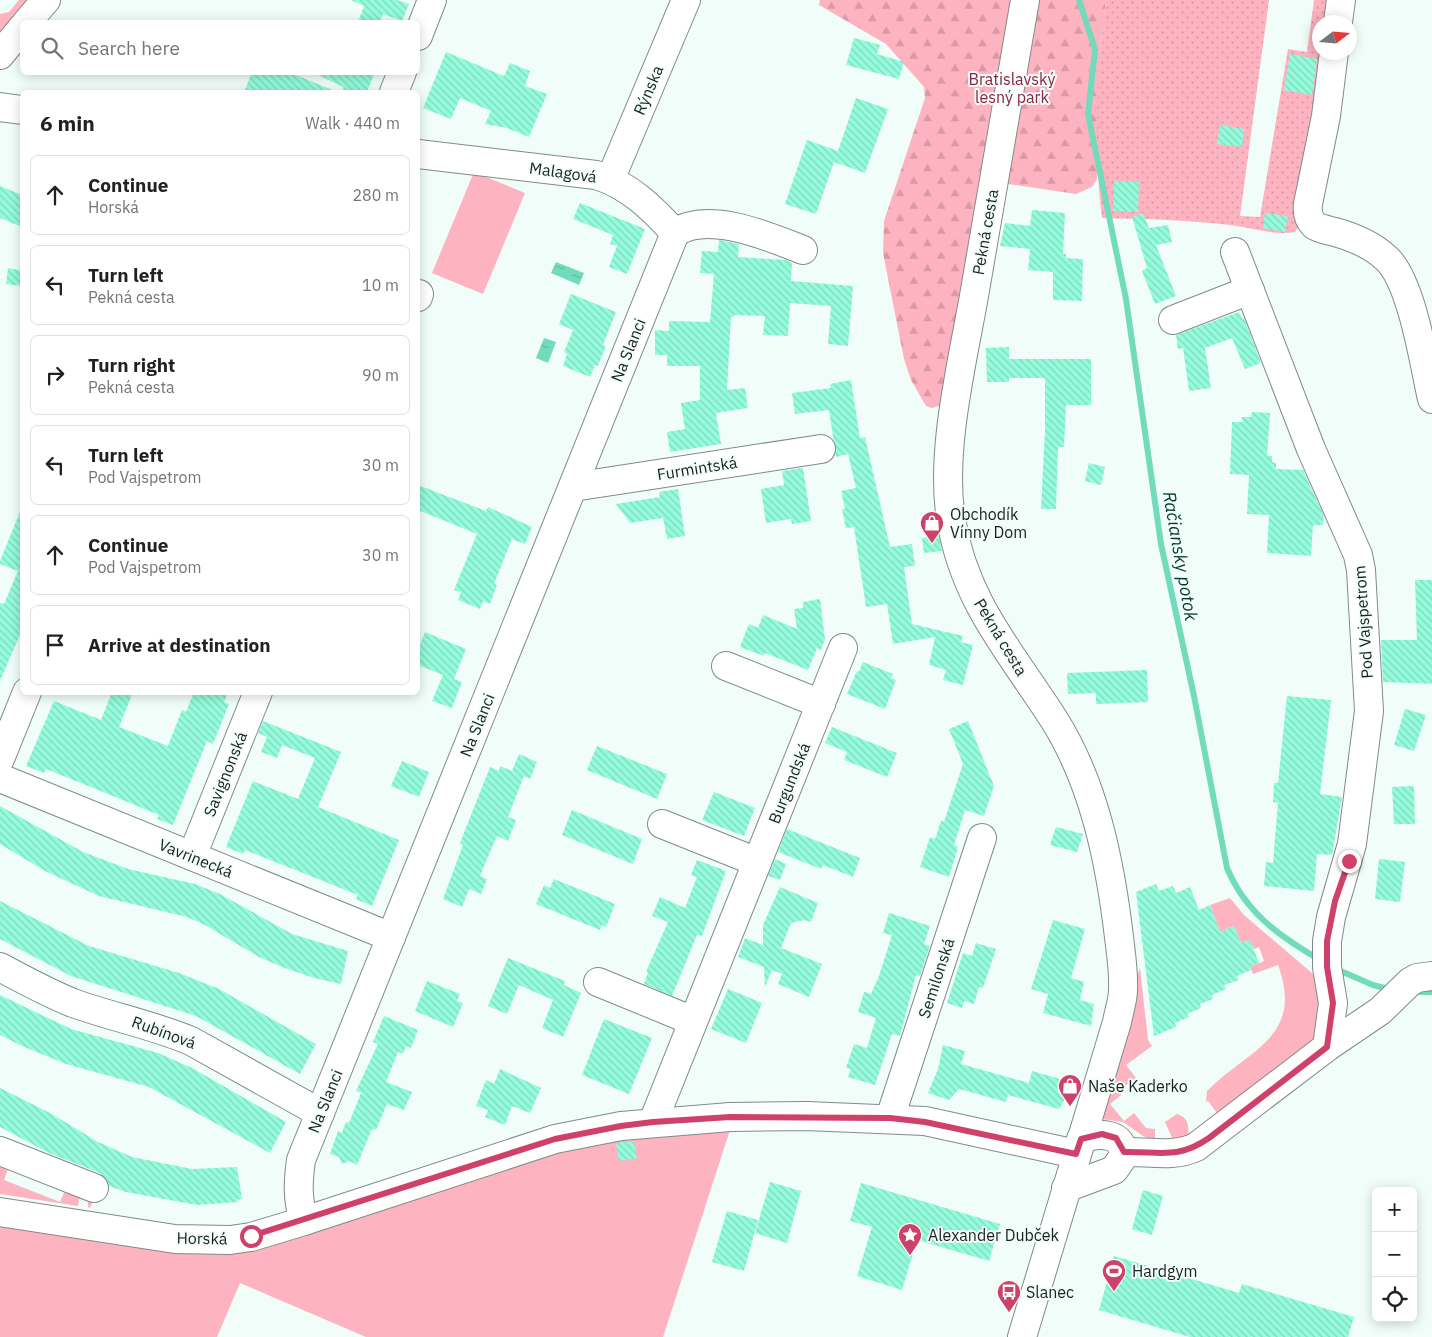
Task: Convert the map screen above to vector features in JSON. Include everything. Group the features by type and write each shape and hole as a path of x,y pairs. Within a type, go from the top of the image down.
{"street":[{"path":"29,20 46,0"},
{"path":"420,31 432,0"},
{"name":"Rýnska","path":"610,180 686,0"},
{"name":"Pekná cesta","path":"1022,1337 1078,1146 1117,1022 1123,991 1117,921 1107,860 1097,817 1080,769 1054,719 984,614 964,570 951,518 947,483 949,452 965,343 1025,0"},
{"path":"1339,15 1341,0"},
{"path":"0,55 20,30"},
{"path":"1333,60 1326,116 1308,204 1308,217 1315,226 1336,232 1373,248 1387,259 1396,271 1405,290 1432,399"},
{"path":"395,90 401,75"},
{"path":"0,107 20,110"},
{"name":"Malagová","path":"420,154 581,173 610,180 647,203 675,233"},
{"path":"675,233 691,226 746,228 803,250"},
{"name":"Na Slanci","path":"304,1221 299,1206 297,1186 302,1160 675,233"},
{"name":"Pod Vajspetrom","path":"1236,252 1311,449 1358,555 1361,570 1369,711 1352,844 1331,917 1326,945 1333,1013 1327,1047"},
{"path":"1174,320 1250,290"},
{"name":"Furmintská","path":"573,487 820,449"},
{"name":"Burgundská","path":"653,1122 844,648"},
{"path":"726,666 821,704"},
{"path":"0,759 26,695"},
{"name":"Savignonská","path":"192,856 257,695"},
{"name":"Vavrinecká","path":"0,778 391,937"},
{"path":"662,824 757,862"},
{"name":"Semilonská","path":"890,1118 982,838"},
{"name":"Rubínová","path":"0,967 44,991 74,1003 170,1032 191,1041 320,1113"},
{"path":"1124,1152 1171,1154 1196,1147 1327,1047 1390,1004 1421,979"},
{"path":"598,982 693,1021"},
{"name":"Horská","path":"0,1212 175,1239 208,1241 251,1236 304,1221 555,1139 621,1126 730,1117 890,1118 1078,1146"},
{"path":"1066,1188 1114,1170 1122,1162 1124,1152 1119,1142 1112,1136 1092,1135 1078,1146"},
{"path":"0,1150 94,1188"}],"green space":[{"path":"19,0 34,0 0,41 0,14 9,12"},
{"name":"Bratislavský lesný park","path":"820,0 1106,0 1101,43 1097,179 1092,187 1076,194 1002,183 942,405 932,408 926,406 911,380 904,359 883,253 884,221 925,98 924,87 886,44 819,5"},
{"path":"1106,0 1269,0 1240,216 1260,217 1288,49 1307,52 1314,0 1334,0 1332,15 1312,15 1312,60 1326,60 1300,224 1295,232 1271,232 1198,222 1102,218 1097,137 1100,54"},
{"path":"474,172 525,193 483,294 432,273"},
{"path":"1230,898 1244,915 1319,979 1324,1005 1314,1040 1219,1116 1208,1101 1206,1102 1207,1091 1268,1040 1278,1026 1284,1010 1284,990 1278,965 1253,974 1250,967 1264,961 1259,947 1254,949 1250,940 1241,943 1234,926 1220,932 1210,905"},
{"path":"1140,968 1148,1040 1152,1046 1126,1065 1136,1078 1122,1088 1121,1095 1110,1104 1124,1121 1134,1113 1146,1128 1155,1129 1155,1140 1143,1136 1123,1122 1101,1119 1132,990"},
{"path":"1177,1114 1186,1120 1189,1137 1174,1142 1165,1122"},
{"path":"730,1130 663,1337 366,1337 240,1283 217,1337 0,1337 0,1220 175,1246 589,1141"},
{"path":"9,1166 4,1180 60,1202 66,1188 94,1198 90,1208 88,1207 88,1200 79,1199 78,1206 0,1194 0,1167"}],"water":[{"path":"556,262 584,273 579,285 551,273"},
{"path":"544,338 556,342 548,363 536,358"}],"building":[{"path":"351,0 397,0 409,4 402,20 383,14 381,20 359,20 364,6"},
{"path":"854,38 880,45 877,54 904,62 899,79 846,65"},
{"path":"446,52 504,76 510,63 530,71 525,86 547,94 529,137 507,128 485,124 491,111 460,98 451,119 423,108"},
{"path":"1290,54 1317,60 1312,95 1284,90"},
{"path":"251,75 296,75 332,90 245,90"},
{"path":"318,75 374,75 368,90 344,90 343,87"},
{"path":"856,98 888,109 865,173 834,162 816,214 785,204 807,140 838,151"},
{"path":"1220,125 1244,129 1242,147 1217,144"},
{"path":"1114,181 1139,182 1138,212 1113,211"},
{"path":"0,186 20,194 20,226 0,218"},
{"path":"580,203 645,229 627,274 609,267 617,246 610,244 613,235 573,219"},
{"path":"1032,210 1065,213 1063,254 1066,254 1066,258 1083,259 1082,301 1053,300 1053,272 1028,270 1030,249 1000,246 1005,223 1030,226"},
{"path":"1143,213 1149,228 1168,225 1172,242 1156,245 1176,296 1155,304 1142,271 1147,268 1132,217"},
{"path":"1265,213 1288,216 1285,232 1263,228"},
{"path":"719,240 739,244 738,257 786,260 792,263 791,281 853,286 848,346 828,344 831,306 790,303 788,336 763,335 765,316 734,315 734,317 731,317 727,390 745,388 748,408 716,413 721,444 670,452 667,432 685,429 681,403 700,400 700,366 667,366 667,355 655,355 655,330 669,331 669,321 710,322 714,274 700,273 702,251 718,252"},
{"path":"8,268 20,271 20,286 6,284"},
{"path":"571,294 616,312 603,345 606,346 598,366 595,365 590,377 563,366 567,354 564,352 573,330 559,324"},
{"path":"1239,312 1242,319 1244,318 1261,363 1245,369 1232,338 1205,348 1211,388 1189,391 1183,348 1178,349 1176,335"},
{"path":"1009,347 1009,359 1091,359 1091,405 1066,405 1064,447 1058,447 1056,509 1041,509 1045,430 1045,378 1009,378 1009,382 987,382 986,348"},
{"path":"851,380 860,438 865,437 890,547 912,544 915,566 904,567 912,624 963,636 961,642 973,645 963,685 943,680 946,670 929,665 935,637 893,644 887,604 866,607 854,527 846,528 842,509 845,509 841,491 856,488 848,454 836,457 829,410 795,414 792,393 831,388 830,384"},
{"path":"1252,412 1270,413 1267,456 1272,456 1272,462 1276,463 1276,469 1303,470 1324,516 1323,525 1313,525 1311,556 1267,553 1269,515 1247,514 1249,475 1230,474 1232,422 1242,422 1242,417 1251,417"},
{"path":"1089,463 1105,467 1101,485 1085,481"},
{"path":"803,468 811,521 792,524 791,519 766,523 761,489 784,485 782,471"},
{"path":"420,486 486,511 488,507 532,527 525,544 512,539 494,584 497,585 490,604 483,601 480,609 458,600 461,592 454,590 477,534 420,511"},
{"path":"678,489 685,536 667,539 663,518 630,523 616,504 660,497 659,492"},
{"path":"20,512 20,635 0,681 0,603 4,604 18,571 0,564"},
{"name":"Obchodík Vínny Dom","path":"939,535 942,551 924,553 922,538"},
{"path":"1415,580 1432,580 1432,684 1383,682 1381,640 1417,640"},
{"path":"820,599 825,639 821,650 817,648 808,670 765,653 764,656 740,647 749,624 758,628 763,615 797,629 794,609 803,608 803,602"},
{"path":"425,632 466,649 454,679 462,682 452,708 432,701 443,675 420,666 420,645"},
{"path":"863,662 893,674 891,678 896,680 885,709 847,694"},
{"path":"1147,670 1148,702 1096,704 1096,693 1068,694 1067,673"},
{"path":"111,695 132,695 119,727 168,746 182,710 186,712 193,695 227,695 224,702 229,704 213,744 207,741 173,825 157,819 159,815 46,769 44,773 26,766 54,701 101,720"},
{"path":"1287,696 1331,700 1320,794 1342,797 1332,855 1317,854 1314,891 1264,886 1266,862 1273,863 1278,803 1273,802 1274,783 1278,783"},
{"path":"1405,709 1426,715 1414,751 1394,745"},
{"path":"263,721 341,752 318,807 399,840 372,906 356,899 358,895 245,850 243,854 226,847 253,781 298,799 315,758 282,745 277,758 261,752 267,737 258,733"},
{"path":"968,721 994,786 984,816 965,810 954,845 958,847 949,877 920,867 930,837 935,839 941,821 944,822 963,764 949,729"},
{"path":"832,727 897,753 887,777 844,760 847,752 825,743"},
{"path":"597,746 667,774 657,799 587,770"},
{"path":"519,754 537,762 530,779 512,771"},
{"path":"402,761 429,772 419,797 391,786"},
{"path":"500,766 524,776 508,817 516,820 508,841 497,836 480,876 487,879 481,894 469,889 462,907 443,899 463,845 460,843 490,767 499,771"},
{"path":"1414,786 1415,824 1394,824 1392,787"},
{"path":"714,792 755,808 744,836 702,820"},
{"path":"0,806 83,852 128,869 195,884 220,894 292,934 348,951 341,984 314,978 259,957 205,925 187,917 99,896 45,871 0,844"},
{"path":"572,810 642,839 633,864 562,835"},
{"path":"1056,827 1083,834 1077,852 1050,845"},
{"path":"787,829 860,858 853,877 823,865 821,869 778,852"},
{"path":"775,859 786,864 780,880 768,876"},
{"path":"1379,859 1405,862 1400,902 1375,899"},
{"path":"697,860 726,871 702,936 697,935 672,996 644,984 648,972 646,972 668,922 652,916 660,897 685,908 697,877 691,875"},
{"path":"554,879 615,904 606,927 602,925 600,930 536,904 544,885 550,888"},
{"path":"1156,884 1159,891 1173,886 1176,893 1190,887 1199,910 1210,905 1220,932 1234,926 1241,943 1250,940 1259,963 1250,967 1251,970 1237,976 1239,980 1224,985 1226,989 1212,995 1213,999 1200,1004 1201,1008 1187,1014 1189,1017 1175,1023 1176,1027 1154,1036 1136,892"},
{"path":"780,887 818,903 811,922 804,920 791,923 781,948 822,964 809,997 778,984 782,974 772,970 765,987 764,967 738,957 745,938 763,945 763,925"},
{"path":"0,901 89,946 179,973 219,989 316,1044 300,1074 196,1016 71,976 0,939"},
{"path":"889,913 930,926 924,944 930,946 920,976 916,975 900,1036 892,1034 875,1085 848,1077 851,1069 846,1068 854,1044 867,1048 876,1018 858,1012 864,992 871,994 879,976 892,935 883,933"},
{"path":"1053,920 1085,929 1071,978 1084,982 1080,1000 1094,1004 1091,1026 1043,1013 1048,994 1031,989"},
{"path":"976,943 996,949 983,988 979,987 974,1004 964,1001 962,1008 947,1003 963,953 972,956"},
{"path":"508,958 565,981 564,985 581,993 563,1037 542,1028 553,1000 519,985 507,1014 488,1006"},
{"path":"427,981 460,994 457,1001 463,1003 453,1027 415,1011"},
{"path":"728,989 762,1003 746,1043 711,1029"},
{"path":"0,995 71,1029 158,1053 192,1068 286,1122 270,1153 149,1087 66,1064 22,1046 0,1035"},
{"path":"384,1016 418,1030 411,1048 406,1046 403,1054 398,1052 386,1082 412,1092 404,1110 387,1104 376,1130 372,1129 357,1165 349,1161 342,1164 339,1157 330,1154 338,1131 342,1133 346,1122 349,1123 361,1093 356,1091 378,1044 373,1042"},
{"path":"604,1019 652,1038 629,1094 582,1075"},
{"path":"943,1045 965,1051 961,1064 1029,1083 1032,1071 1074,1083 1059,1109 1008,1095 1006,1102 959,1089 949,1100 928,1093 938,1069"},
{"path":"500,1069 541,1088 530,1113 512,1106 505,1125 485,1117 488,1110 476,1106 486,1080 494,1084"},
{"path":"0,1088 50,1113 98,1142 132,1157 192,1169 237,1167 242,1199 237,1200 238,1202 197,1205 126,1192 109,1186 106,1179 100,1173 49,1153 0,1127"},
{"path":"634,1141 637,1158 619,1161 616,1143"},
{"path":"770,1182 801,1191 787,1243 755,1233"},
{"path":"861,1183 1000,1224 989,1261 917,1240 902,1290 857,1276 872,1227 850,1221"},
{"path":"1143,1190 1163,1196 1152,1235 1132,1229"},
{"path":"727,1211 758,1220 744,1271 712,1262"},
{"path":"1114,1256 1239,1293 1242,1284 1354,1317 1348,1337 1190,1337 1099,1310"}],"waterway":[{"name":"Račiansky potok","path":"1079,0 1095,49 1088,114 1126,299 1161,544 1194,696 1227,868 1244,898 1265,922 1291,942 1320,960"},
{"name":"Račiansky potok","path":"1336,969 1373,985 1392,990"},
{"name":"Račiansky potok","path":"1412,992 1432,992"}],"place":[{"name":"Obchodík Vínny Dom","path":"932,544"},
{"name":"Naše Kaderko","path":"1070,1107"},
{"name":"Alexander Dubček","path":"910,1256"},
{"name":"Hardgym","path":"1114,1292"},
{"name":"Slanec","path":"1009,1313"}],"route":[{"path":"251,1236 304,1221 555,1139 621,1126 653,1122 730,1117 890,1118 925,1122 1076,1154 1081,1139 1102,1134 1116,1138 1124,1152 1171,1154 1189,1150 1209,1138 1327,1047 1333,1013 1326,957 1327,941 1335,901 1349,861"}]}
